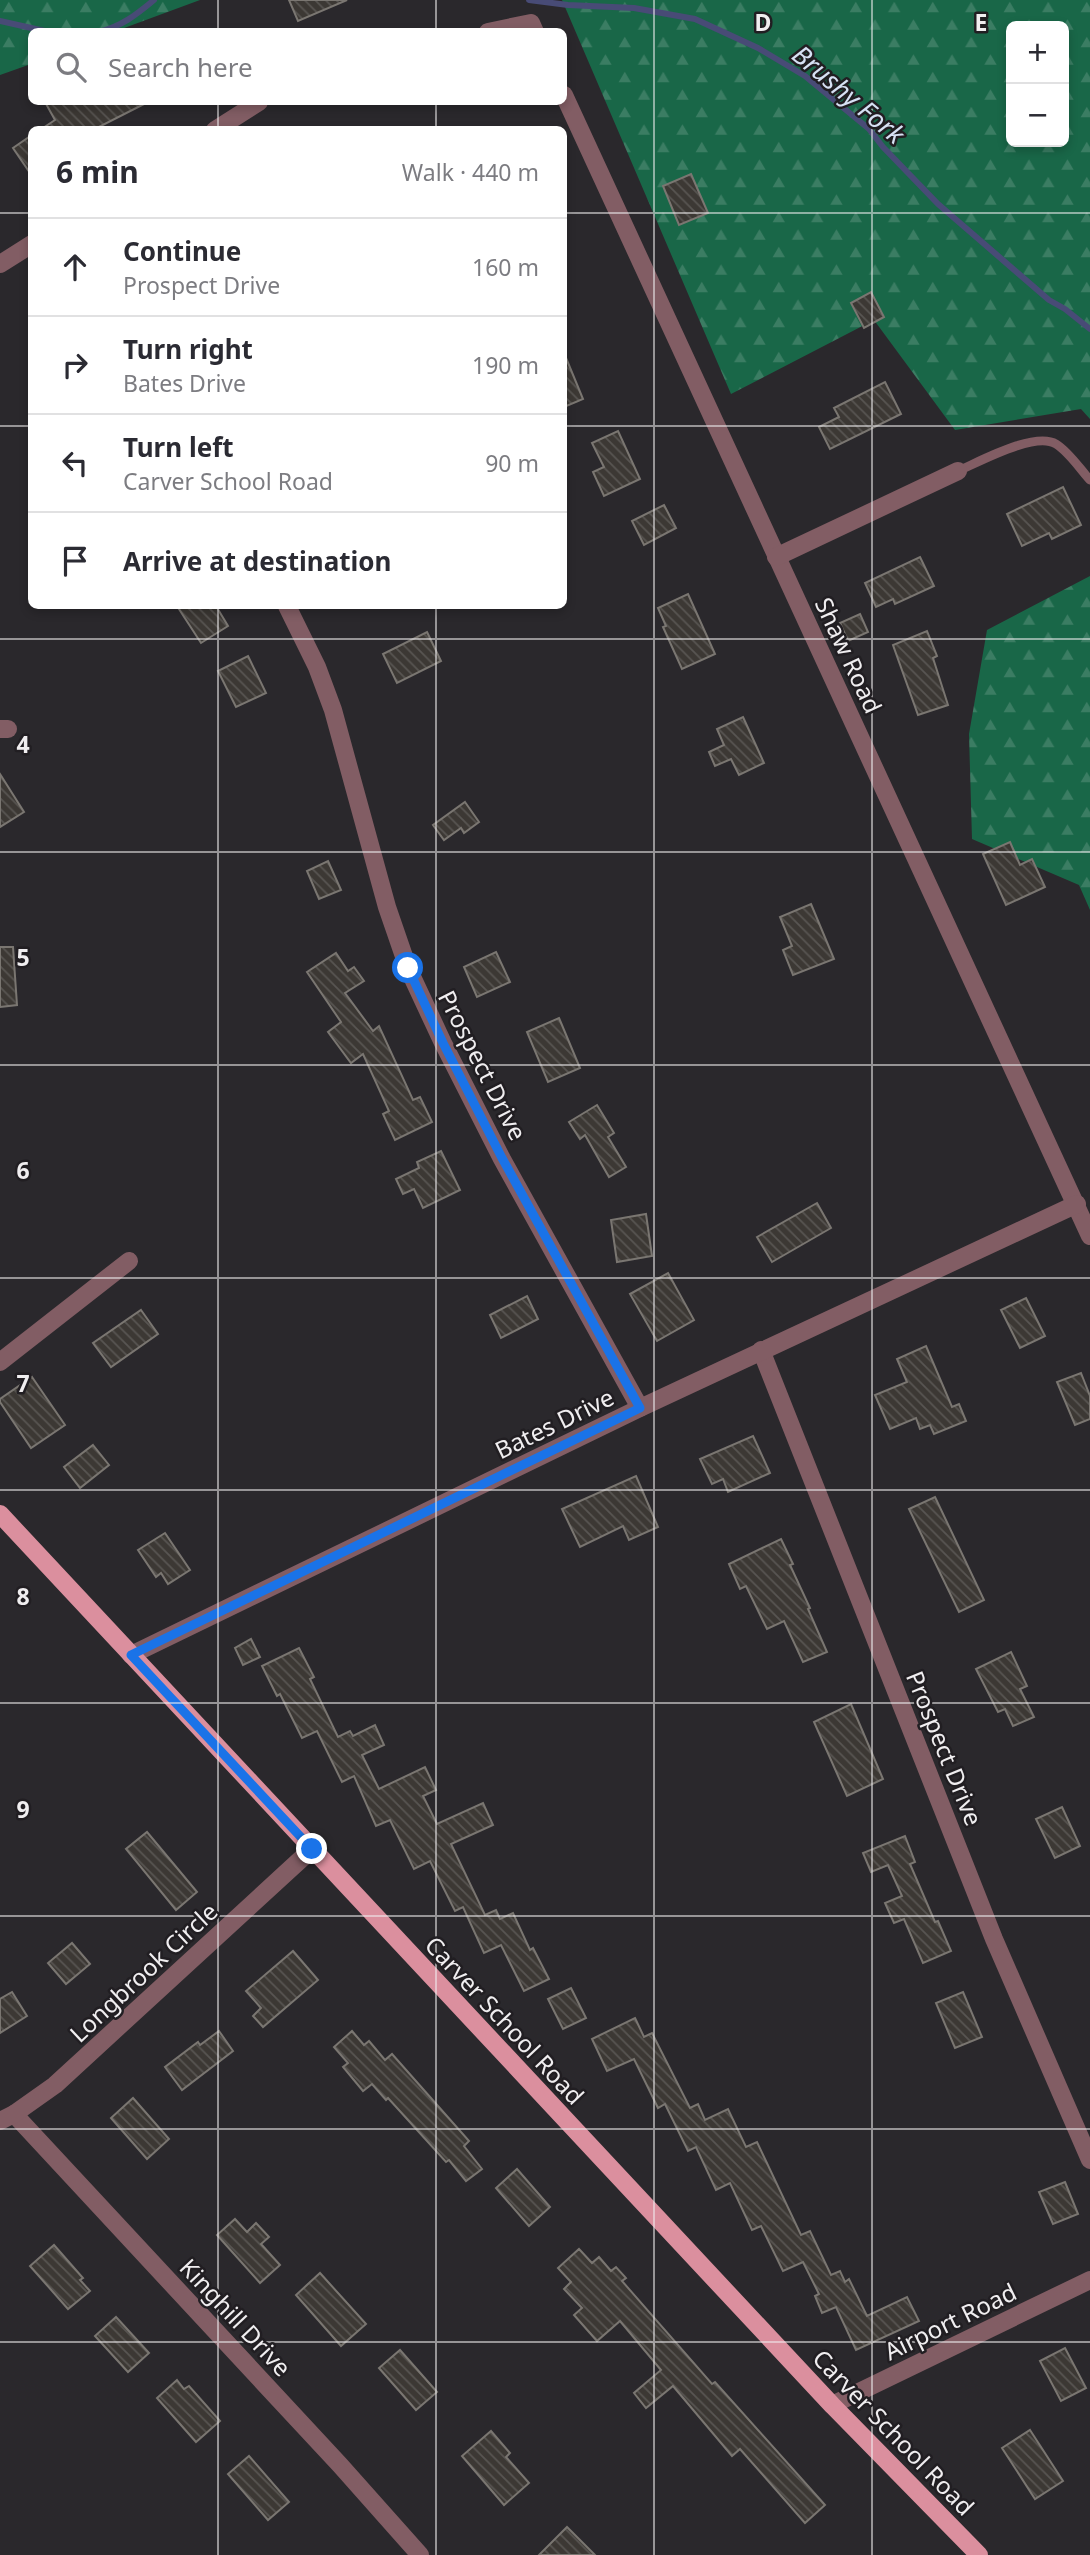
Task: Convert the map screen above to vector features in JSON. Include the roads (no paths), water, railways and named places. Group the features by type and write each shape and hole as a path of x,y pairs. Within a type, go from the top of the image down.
{"main road":[{"name":"Carver School Road","path":"0,1514 831,2405 979,2555"}],"street":[{"name":"Shaw Road","path":"567,101 1090,1237"},
{"path":"221,126 254,105"},
{"path":"0,264 28,246"},
{"path":"776,557 958,471"},
{"name":"Prospect Drive","path":"288,609 317,667 333,710 387,907 408,968 502,1158 640,1408"},
{"name":"Bates Drive","path":"131,1655 761,1350 1077,1204"},
{"path":"0,1362 129,1261"},
{"name":"Prospect Drive","path":"761,1350 994,1939 1090,2160"},
{"name":"Longbrook Circle","path":"7,2118 55,2085 92,2053 312,1849"},
{"name":"Kinghill Drive","path":"7,2118 340,2465 420,2555"},
{"name":"Airport Road","path":"831,2405 1090,2280"}],"lane":[{"path":"958,471 1024,444 1040,441 1053,442 1090,480"}],"waterway":[{"name":"Brushy Fork","path":"112,28 154,0"},
{"name":"Brushy Fork","path":"529,0 634,8 695,19 758,48 805,76 869,129 938,204 1049,300 1090,329"},
{"name":"Brushy Fork","path":"0,21 31,28"}]}
